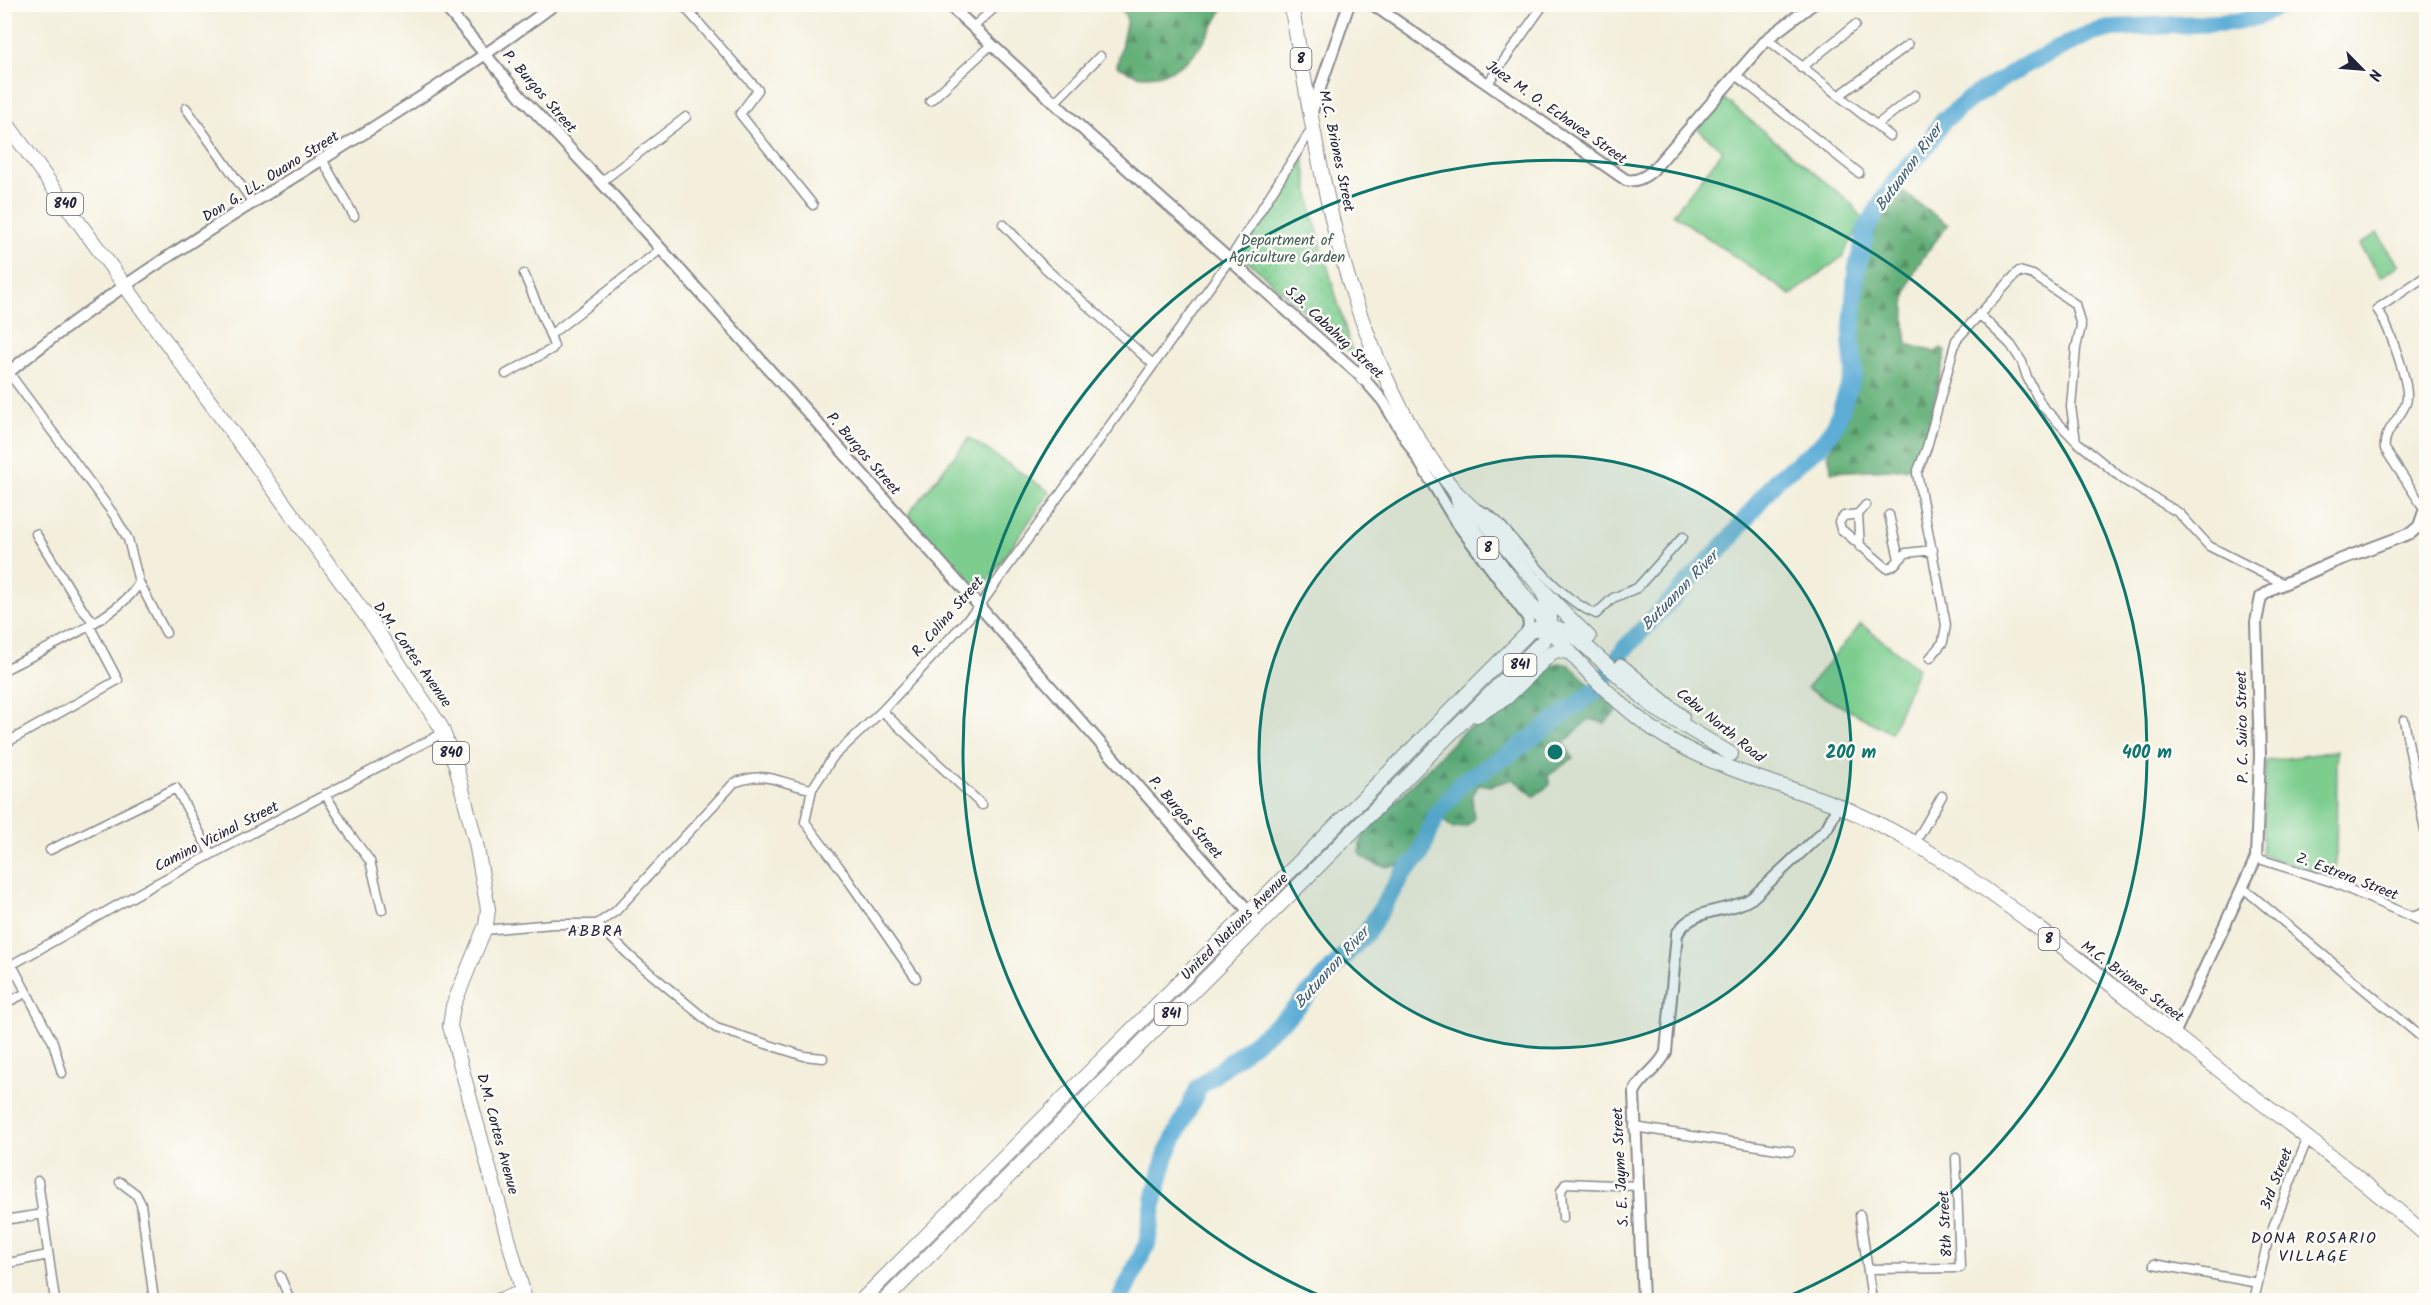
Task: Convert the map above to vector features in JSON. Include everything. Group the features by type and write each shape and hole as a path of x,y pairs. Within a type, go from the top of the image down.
{"main road":[{"name":"M.C. Briones Street","path":"1291,4 1312,120 1340,250 1372,345 1422,443 1456,492 1474,508 1541,589"},
{"name":"D.M. Cortes Avenue","path":"4,120 375,628 443,732 456,766 483,873 488,909 484,930 453,1006 450,1026 524,1295"},
{"path":"1363,378 1372,345"},
{"name":"M.C. Briones Street","path":"1456,492 1462,515 1571,653"},
{"path":"1541,589 1549,608 1550,626"},
{"name":"8","path":"1541,589 1596,650"},
{"path":"1525,636 1536,628 1550,626 1571,633 1596,650"},
{"name":"United Nations Avenue","path":"885,1300 1542,642 1550,626"},
{"name":"United Nations Avenue","path":"862,1300 1525,636"},
{"path":"1457,728 1506,698 1551,653 1558,650 1571,653"},
{"name":"Cebu North Road","path":"1596,650 1676,722 1731,754 1760,781"},
{"name":"Cebu North Road","path":"1571,653 1581,666 1652,729 1682,747 1760,781"},
{"name":"M.C. Briones Street","path":"1760,781 1838,806 1915,843 1971,880 2308,1137 2427,1235"}],"street":[{"name":"P. Burgos Street","path":"443,4 521,97 661,249 1260,924"},
{"name":"Don G. LL. Ouano Street","path":"7,375 125,288 487,56 555,4"},
{"path":"682,4 758,90 740,114 813,205"},
{"name":"S.B. Cabahug Street","path":"948,4 1054,103 1363,378 1383,401 1454,519 1528,618 1529,626 1525,636"},
{"path":"973,27 999,4"},
{"path":"1312,120 1349,4"},
{"name":"Juez M. O. Echavez Street","path":"1372,4 1626,180 1633,181 1652,171 1767,39 1813,4"},
{"path":"1488,83 1544,4"},
{"path":"1801,68 1855,25"},
{"path":"1767,39 1801,68 1878,124 1890,136"},
{"path":"930,101 992,44"},
{"path":"1839,95 1908,45"},
{"path":"1054,103 1100,56"},
{"path":"1737,76 1859,173"},
{"path":"1878,124 1915,95"},
{"path":"186,108 254,204"},
{"path":"601,182 686,117"},
{"name":"R. Colina Street","path":"812,789 833,757 882,711 978,608 1230,260 1312,120"},
{"path":"323,161 354,216"},
{"path":"1003,224 1045,268 1153,364"},
{"path":"550,335 661,249"},
{"path":"1930,658 1943,642 1946,625 1917,473 1938,409 1951,352 1956,340 2019,271 2033,275 2075,304 2081,326 2075,357 2071,406 2076,441"},
{"path":"506,374 554,346 524,274"},
{"path":"2426,508 2385,449 2384,438 2407,402 2408,390 2395,350 2377,309 2427,276"},
{"path":"1979,314 2011,345 2022,362 2026,377 2042,406 2076,441 2124,480 2179,513 2209,546 2284,584"},
{"path":"7,375 114,515 128,539 139,582 166,633"},
{"path":"1866,506 1858,514 1844,516 1839,522 1846,536 1887,568 1893,566 1906,553 1933,550"},
{"path":"1474,508 1493,516 1545,575 1586,610 1596,614 1613,598 1637,588 1683,537"},
{"name":"P. C. Suico Street","path":"2174,1034 2256,858 2260,755 2257,612 2261,597 2266,592 2284,584 2411,533 2419,526 2426,508"},
{"path":"1858,514 1860,547"},
{"path":"1888,515 1899,559"},
{"path":"4,744 118,680 91,623 36,534"},
{"path":"4,670 91,623 128,600 139,582"},
{"path":"882,711 982,806"},
{"path":"2404,720 2424,799 2427,836"},
{"name":"Camino Vicinal Street","path":"8,967 212,854 443,732"},
{"path":"484,930 553,924 597,924 622,905 734,783 751,776 768,777 812,789 805,822 840,868 916,978"},
{"path":"50,850 176,788 212,854"},
{"path":"325,794 347,831 370,861 382,910"},
{"path":"1915,843 1942,796"},
{"name":"S. E. Jayme Street","path":"1643,1300 1634,1093 1643,1078 1663,1060 1666,1052 1677,934 1682,925 1691,917 1739,905 1752,898 1827,828 1838,806"},
{"name":"Z. Estrera Street","path":"2256,858 2332,882 2427,923"},
{"path":"2242,887 2427,1041"},
{"path":"2412,917 2427,912"},
{"path":"597,924 632,958 716,1028 804,1056 823,1058"},
{"path":"8,967 26,993 53,1041 62,1073"},
{"path":"4,1004 26,993"},
{"path":"1634,1126 1790,1151"},
{"name":"3rd Street","path":"2254,1300 2271,1232 2308,1137"},
{"name":"8th Street","path":"1868,1269 1960,1268 1956,1158"},
{"path":"38,1181 55,1300"},
{"path":"120,1182 136,1194 141,1204 154,1300"},
{"path":"1563,1218 1561,1191 1566,1183 1637,1186"},
{"path":"4,1220 43,1214"},
{"path":"1860,1215 1872,1300"},
{"path":"4,1264 48,1255"},
{"path":"2154,1264 2258,1283"},
{"path":"280,1276 290,1300"},
{"path":"493,1300 524,1295"}],"green space":[{"path":"1119,5 1225,5 1203,43 1184,63 1173,70 1143,76 1117,66 1127,19"},
{"path":"1723,98 1851,203 1863,220 1842,257 1791,295 1673,214 1723,151 1697,128"},
{"name":"Department of Agriculture Garden","path":"1303,155 1313,216 1353,355 1241,255"},
{"path":"1903,192 1948,225 1911,278 1905,306 1907,344 1935,352 1941,348 1946,351 1929,425 1912,468 1832,472 1828,454 1851,405 1859,373 1856,336 1863,257 1877,222 1888,206"},
{"path":"2377,233 2399,265 2381,277 2359,245"},
{"path":"969,438 1050,492 979,593 908,514"},
{"path":"1861,624 1918,668 1891,733 1807,688"},
{"path":"1559,663 1569,665 1617,710 1605,723 1589,719 1564,743 1573,758 1548,776 1550,785 1534,796 1513,779 1490,786 1479,784 1472,797 1474,819 1467,826 1452,828 1443,820 1435,821 1411,857 1395,866 1377,865 1360,854 1360,844 1364,834 1464,731 1495,718 1542,669"},
{"path":"2337,751 2336,879 2262,855 2266,761"}],"waterway":[{"name":"Butuanon River","path":"1120,1300 1147,1244 1155,1196 1166,1155 1199,1087 1289,1015 1368,931 1403,873 1419,857 1437,814 1463,781 1508,755 1598,689 1625,648 1728,541 1777,479 1819,447 1836,424 1854,372 1851,341 1856,272 1867,227 1895,181 1924,149 1943,121 1971,98 2029,63 2089,34 2113,28 2236,22 2259,16 2282,4"}],"district":[{"name":"ABBRA","path":"596,931"},
{"name":"DONA ROSARIO VILLAGE","path":"2314,1247"}]}
